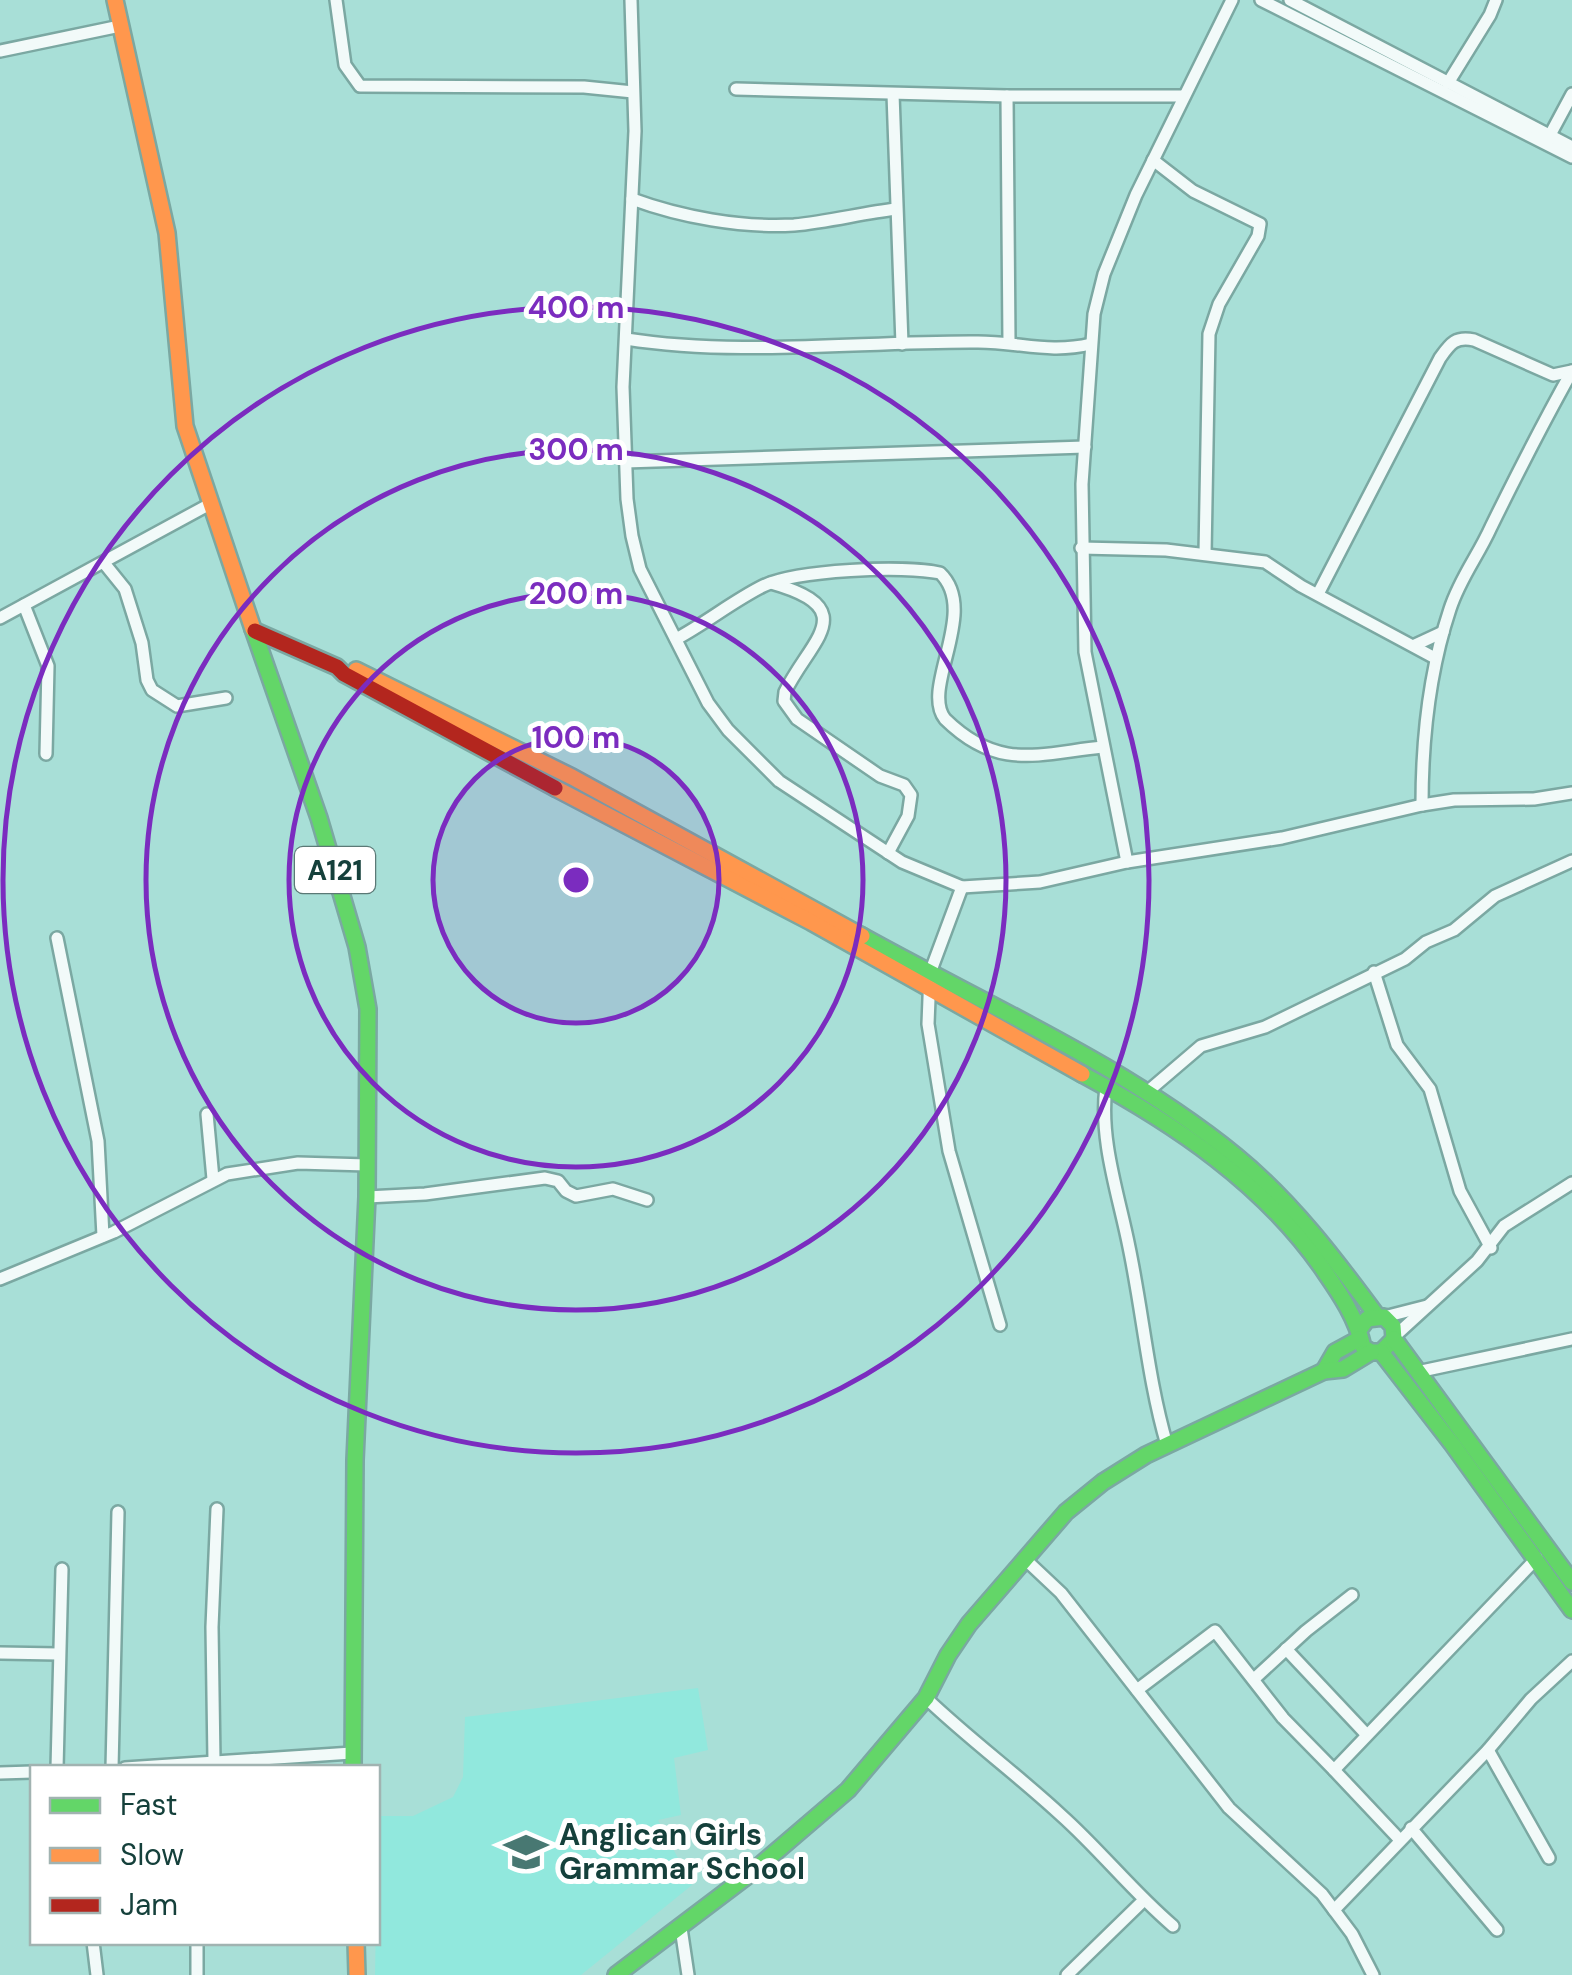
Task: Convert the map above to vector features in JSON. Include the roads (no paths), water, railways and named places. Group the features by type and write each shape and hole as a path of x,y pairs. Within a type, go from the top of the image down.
{"main road":[{"name":"A121","path":"119,1 120,26 167,234 183,414 210,504 319,818 362,968 369,1060 355,1460 352,1760"},
{"path":"255,631 337,667 499,759 811,922 1192,1139 1260,1194 1303,1240 1338,1290 1359,1335 1537,1558 1572,1610"},
{"path":"337,667 347,666 463,721 1146,1092 1214,1140 1264,1181 1393,1326 1395,1338 1417,1372 1572,1582"},
{"path":"1324,1371 1335,1352 1359,1335 1366,1319 1381,1317"},
{"path":"616,1975 681,1928 848,1790 926,1698 969,1624 1066,1512 1126,1466 1324,1371 1343,1369 1395,1338"},
{"path":"356,1945 357,1975"}],"street":[{"path":"336,0 344,65 360,86 584,87 633,92"},
{"path":"630,0 632,199 623,387 632,536 640,569 708,704 779,782 888,854 962,887 1040,882 1126,862 1282,838 1454,800 1534,799 1572,793"},
{"path":"1126,862 1086,664 1081,548 1094,314 1104,274 1152,160 1232,0"},
{"path":"1261,0 1572,157"},
{"path":"1290,0 1572,147"},
{"path":"1448,83 1496,0"},
{"path":"0,52 120,26"},
{"path":"736,88 893,94 1183,96"},
{"path":"893,94 902,344"},
{"path":"1550,136 1572,94"},
{"path":"1007,96 1009,343"},
{"path":"1152,160 1193,190 1260,224 1258,236 1219,304 1209,334 1206,554"},
{"path":"632,199 730,222 772,226 896,210"},
{"path":"626,338 735,345 1009,343 1053,350 1092,344"},
{"path":"1318,594 1440,358 1456,340 1474,340 1554,375 1572,371 1512,480 1482,546 1464,571 1435,658 1422,768 1422,805"},
{"path":"625,462 1085,447"},
{"path":"0,618 210,504"},
{"path":"1081,548 1166,550 1265,562 1435,658"},
{"path":"104,562 125,590 152,690 177,706 226,698"},
{"path":"676,639 771,584 802,576 940,573 953,602 950,654 937,696 945,719 983,749 993,752 1033,757 1102,747"},
{"path":"771,584 796,590 808,598 825,622 818,643 785,692 788,710 880,776 904,786 911,796 908,816 888,854"},
{"path":"24,605 48,666 46,754"},
{"path":"1415,645 1443,632"},
{"path":"1146,1092 1208,1042 1266,1028 1404,959 1426,942 1454,930 1495,896 1572,861"},
{"path":"962,887 930,973 928,1024 944,1126 1000,1326"},
{"path":"57,938 98,1141 103,1236"},
{"path":"1374,972 1397,1045 1430,1089 1460,1192 1491,1248"},
{"path":"1106,1087 1104,1107 1116,1194 1156,1408 1167,1445"},
{"path":"207,1114 213,1179"},
{"path":"0,1279 103,1236 213,1179 259,1167 298,1163 367,1165"},
{"path":"366,1197 425,1194 545,1178 558,1181 576,1196 613,1190 646,1200"},
{"path":"1395,1338 1491,1248 1504,1226 1572,1184"},
{"path":"1381,1317 1427,1306"},
{"path":"1417,1372 1572,1339"},
{"path":"214,1761 212,1628 217,1509"},
{"path":"112,1765 118,1512"},
{"path":"1334,1770 1537,1558"},
{"path":"1028,1560 1061,1593 1229,1808 1322,1894 1352,1934 1373,1975"},
{"path":"57,1765 62,1569"},
{"path":"1254,1680 1352,1595"},
{"path":"1137,1690 1215,1631 1282,1718 1400,1840"},
{"path":"1286,1649 1366,1734"},
{"path":"0,1653 58,1654"},
{"path":"1334,1910 1532,1699 1572,1662"},
{"path":"926,1698 1067,1820 1173,1926"},
{"path":"1488,1750 1550,1858"},
{"path":"187,1765 214,1761 352,1760"},
{"path":"0,1772 30,1772"},
{"path":"1411,1828 1497,1930"},
{"path":"1067,1975 1144,1901"},
{"path":"681,1928 688,1975"},
{"path":"93,1945 97,1975"},
{"path":"197,1945 197,1975"}],"place":[{"name":"Anglican Girls Grammar School","path":"526,1852"}]}
